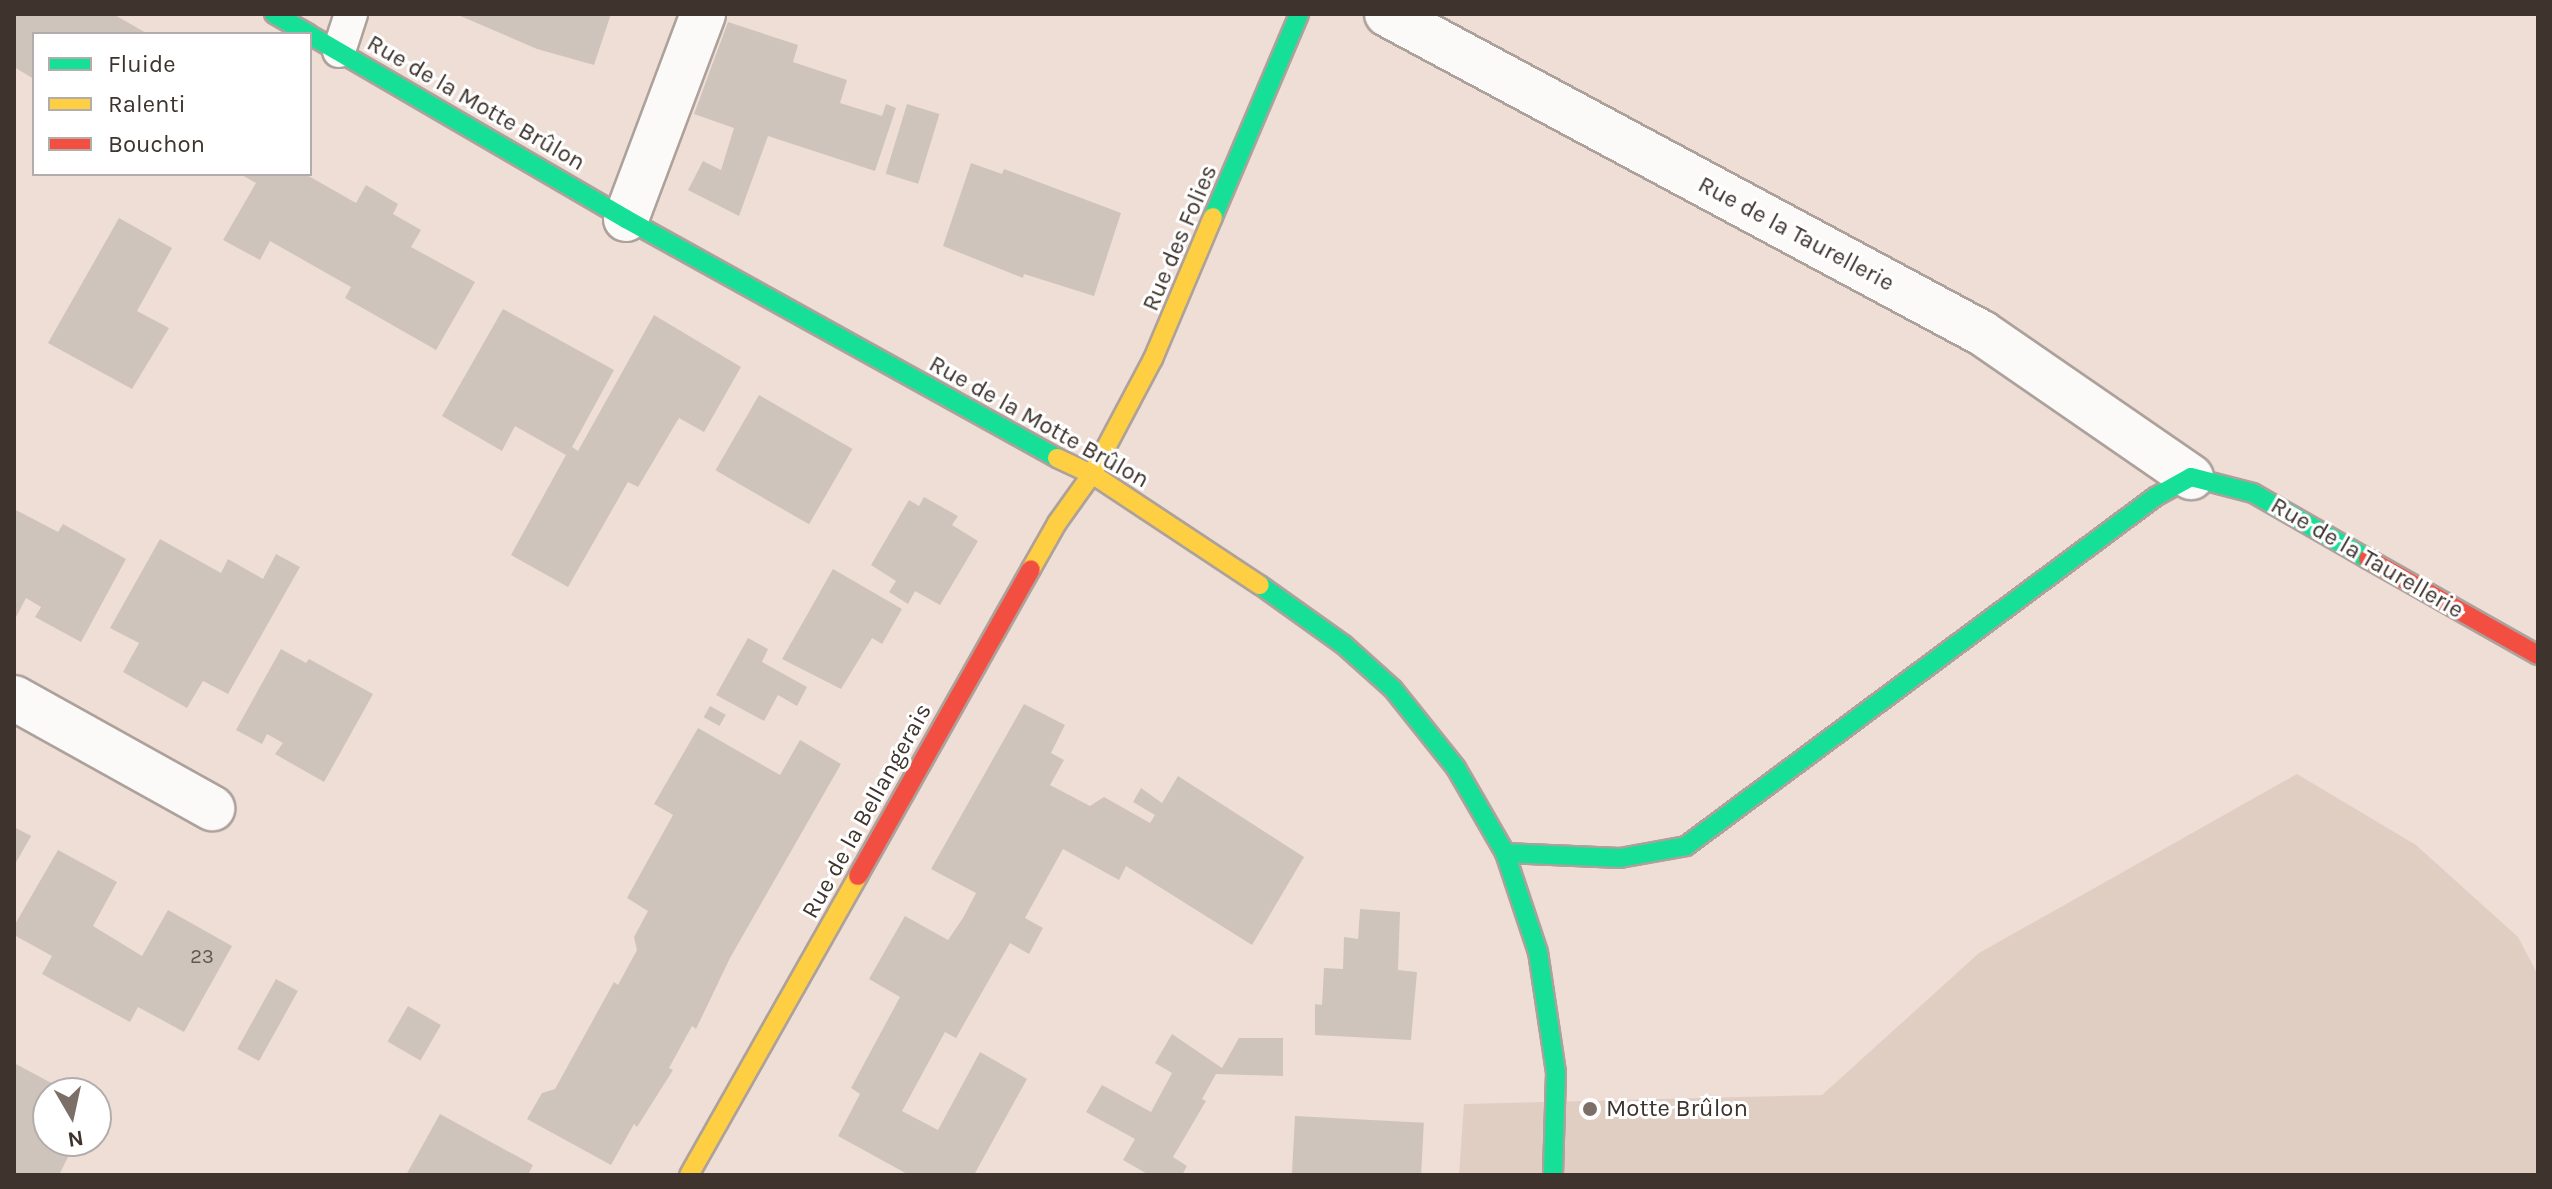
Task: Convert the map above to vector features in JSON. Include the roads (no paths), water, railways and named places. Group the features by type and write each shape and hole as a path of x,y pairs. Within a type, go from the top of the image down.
{"street":[{"name":"Rue de la Motte Brûlon","path":"274,14 306,32"},
{"path":"626,219 703,14"},
{"name":"Rue des Folies","path":"1092,474 1153,359 1204,246 1299,14"},
{"name":"Rue de la Taurellerie","path":"1387,14 1982,333 2191,477 2253,493 2538,655"},
{"name":"Rue de la Motte Brûlon","path":"312,35 626,219 1039,450 1092,474 1278,597 1344,645 1393,689 1456,768 1505,853 1538,952 1556,1073 1553,1175"},
{"name":"Rue de la Bellangerais","path":"689,1175 1057,523 1092,474"},
{"path":"1505,853 1620,858 1686,846 2155,497 2191,477"},
{"path":"14,698 212,808"}],"lane":[{"path":"339,51 351,14"}],"place":[{"name":"Motte Brûlon","path":"1590,1109"}]}
